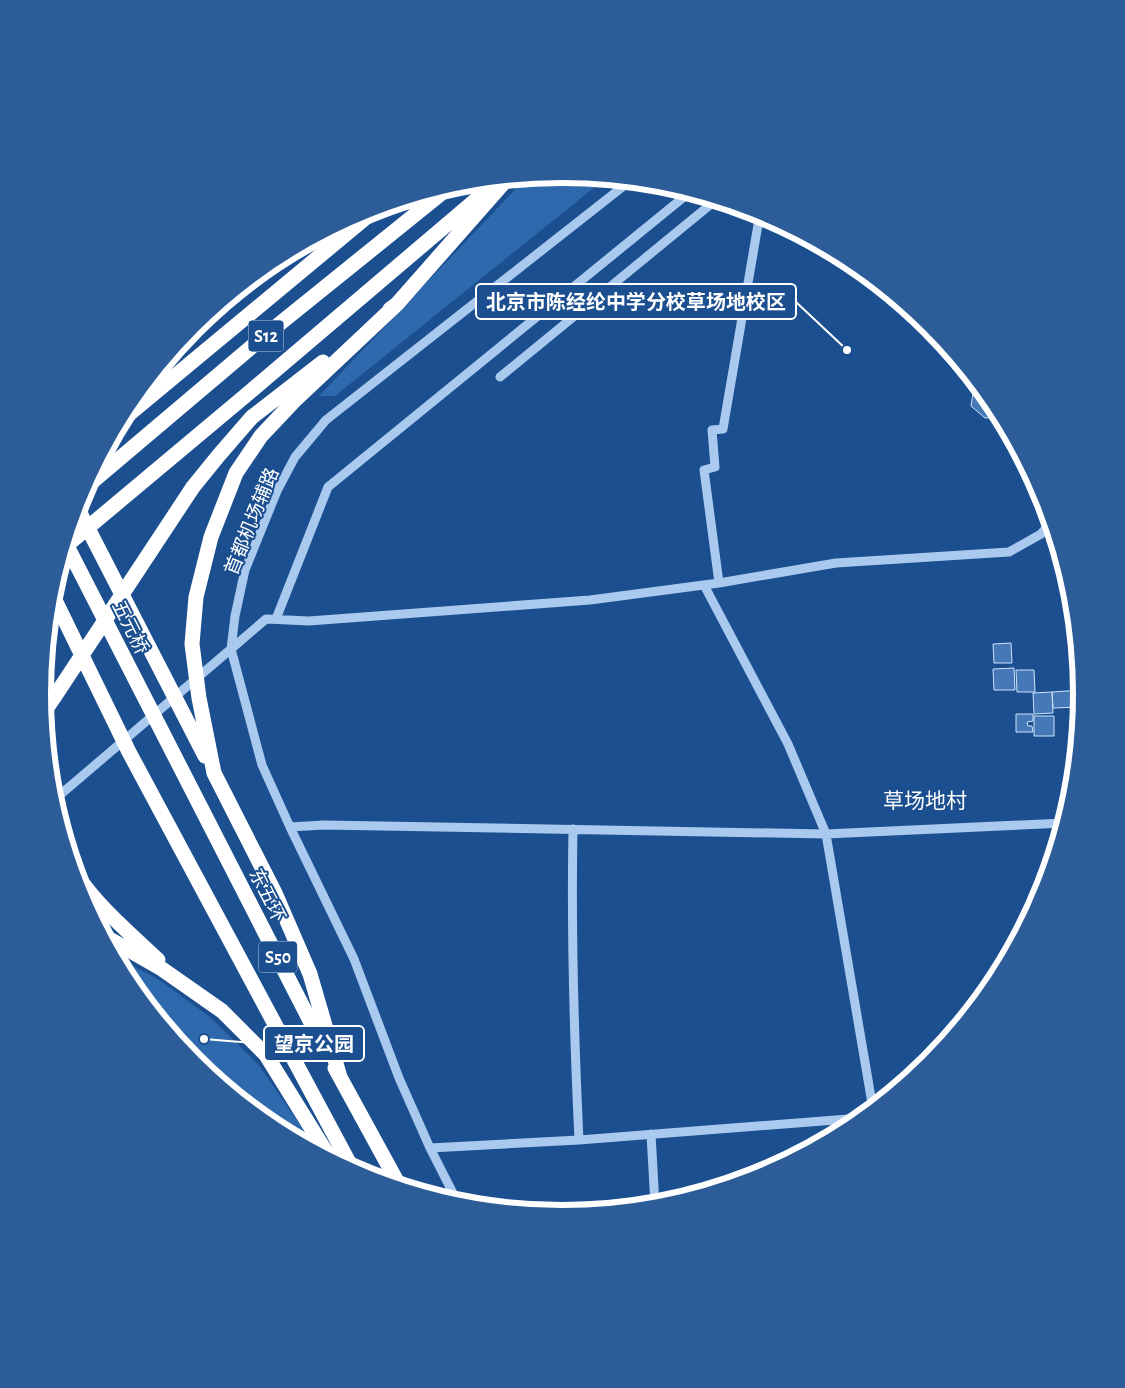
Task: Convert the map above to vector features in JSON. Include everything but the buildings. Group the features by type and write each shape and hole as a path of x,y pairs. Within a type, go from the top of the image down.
{"highway":[{"path":"214,773 199,698 192,644 196,597 211,537 236,473 261,436 294,401 397,304 501,187"},
{"path":"76,538 488,188"},
{"name":"S12","path":"101,474 262,338 434,199"},
{"name":"S12","path":"142,404 354,227"},
{"path":"51,702 193,487 219,455 252,417 397,304"},
{"path":"83,518 275,893 310,974 340,1077"},
{"name":"五元桥","path":"71,554 160,728"},
{"name":"S50","path":"59,608 129,752 346,1157"},
{"name":"东五环","path":"160,728 340,1077 394,1177"},
{"path":"92,894 180,981"},
{"path":"116,943 162,969 222,1012 266,1055 322,1145"}],"street":[{"name":"首都机场辅路","path":"231,649 235,616 245,570 277,490 295,457 326,420 623,186"},
{"path":"276,620 328,487 683,198"},
{"path":"500,377 710,205"},
{"path":"719,583 704,470 714,467 712,430 723,429 758,222"},
{"path":"61,794 266,619 318,621 570,602 719,583 836,563 1009,552 1041,534 1046,528"},
{"path":"704,585 788,744 826,834 872,1102"},
{"path":"231,649 262,765 354,959 399,1078 430,1148 453,1193"},
{"path":"290,827 324,825 826,834 1056,824"},
{"path":"573,829 573,1017 579,1140"},
{"path":"430,1148 579,1140 847,1119"},
{"path":"651,1134 655,1196"}],"shaded area":[{"path":"562,183 598,184 335,396 319,396 519,185"},
{"path":"128,963 158,979 210,1017 258,1064 310,1138 251,1100 201,1056 157,1005"}],"place":[{"name":"北京市陈经纶中学分校草场地校区","path":"847,350"},
{"name":"望京公园","path":"204,1039"}],"district":[{"name":"草场地村","path":"925,801"}]}
